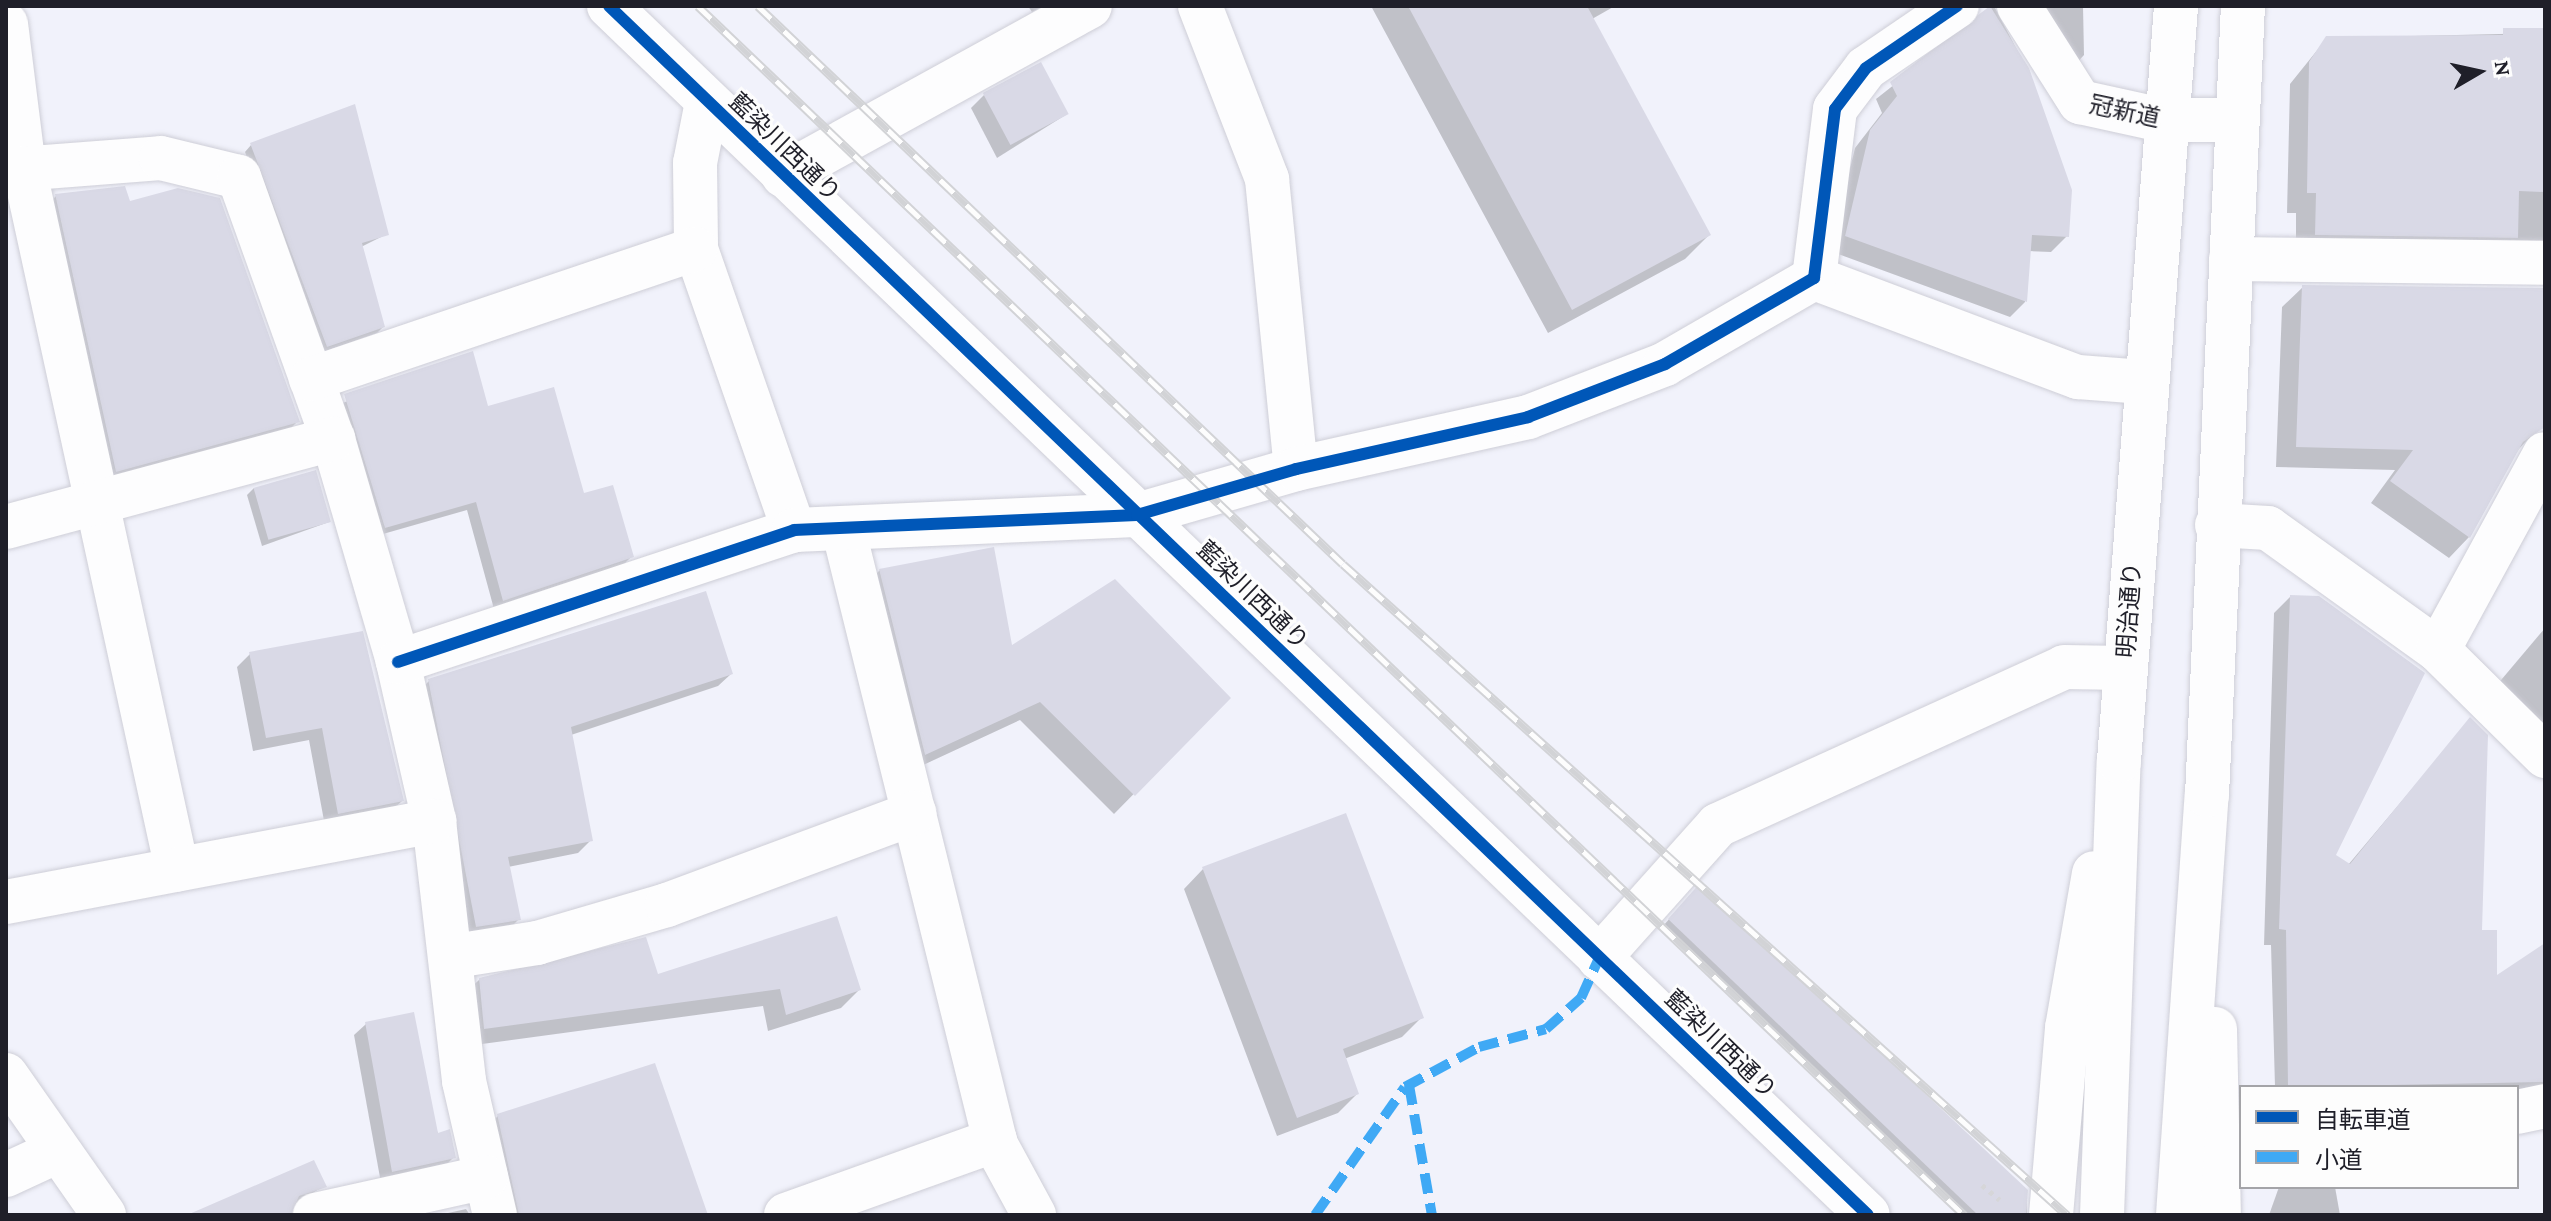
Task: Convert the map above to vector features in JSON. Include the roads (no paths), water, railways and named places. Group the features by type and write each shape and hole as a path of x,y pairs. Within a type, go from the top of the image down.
{"street":[{"name":"藍染川西通り","path":"609,6 1599,958 1856,1210"},
{"path":"783,175 1090,6"},
{"path":"1200,6 1267,179 1296,469"},
{"path":"1814,278 1835,109 1866,68 1957,6"},
{"name":"冠新道","path":"2019,6 2080,102 2162,120 2237,120"},
{"name":"明治通り","path":"2102,1215 2119,761 2162,120 2176,6"},
{"path":"2178,1215 2207,795 2243,6"},
{"path":"6,24 15,169 99,506 177,869"},
{"path":"707,102 695,163 696,249 794,530"},
{"path":"15,169 161,158 239,177 333,439 398,662 434,821 455,956 464,1081 490,1196 315,1215"},
{"path":"311,379 696,249"},
{"path":"2231,259 2545,263"},
{"path":"398,662 794,530 1137,515 1296,469 1528,417 1665,364 1814,278"},
{"path":"1814,278 2078,377 2144,382"},
{"path":"6,527 99,506 333,439"},
{"path":"2438,650 2545,454"},
{"path":"2217,525 2268,528 2438,650 2545,756"},
{"path":"843,528 995,1140 1034,1215"},
{"path":"1599,958 1718,825 2064,667 2125,668"},
{"path":"2051,1215 2067,1028 2119,761"},
{"path":"2207,795 2227,1188"},
{"path":"455,956 537,943 667,905 914,813"},
{"path":"6,902 434,821"},
{"path":"6,1075 104,1215"},
{"path":"2519,1112 2545,1106"},
{"path":"786,1215 995,1140"},
{"path":"6,1175 58,1151"}],"railway":[{"path":"698,6 1964,1215"},
{"path":"758,6 1343,564 2067,1215"}]}
